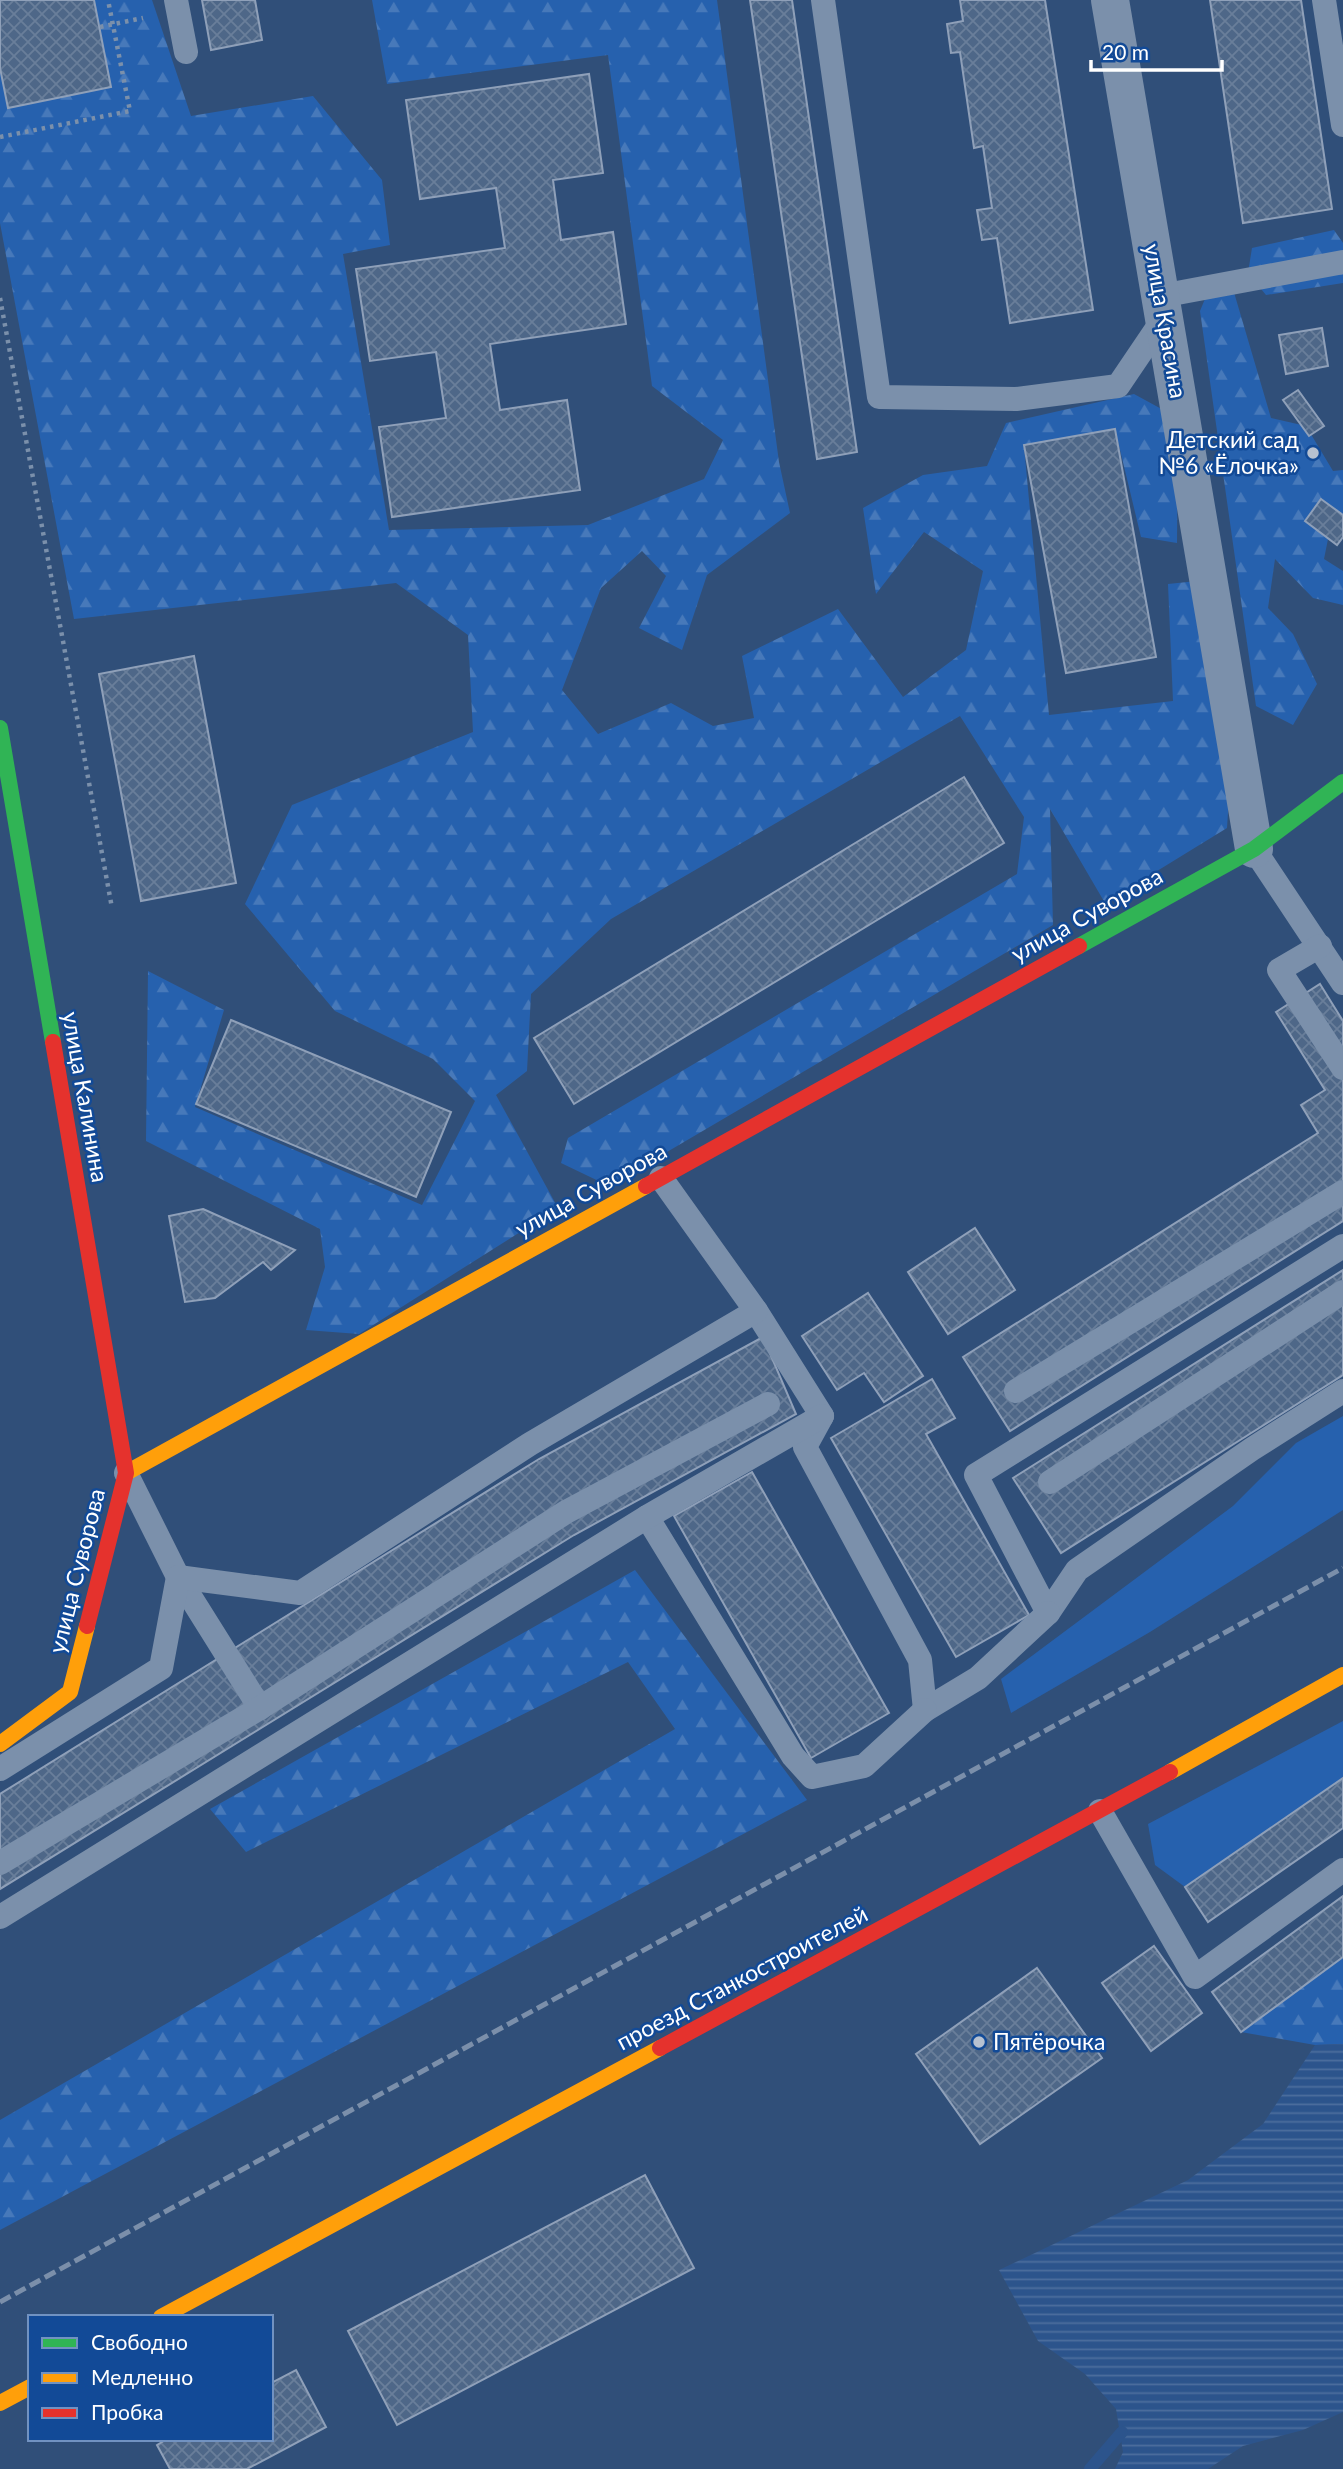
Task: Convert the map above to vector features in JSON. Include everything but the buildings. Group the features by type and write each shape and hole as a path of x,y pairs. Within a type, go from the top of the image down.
{"street":[{"name":"улица Красина","path":"1110,0 1254,849"},
{"name":"улица Калинина","path":"0,728 126,1473"},
{"name":"улица Суворова","path":"0,1744 70,1692 126,1473 1254,849 1343,782"},
{"name":"проезд Станкостроителей","path":"165,2315 1100,1811 1343,1675"},
{"path":"0,2403 28,2388"}],"lane":[{"path":"823,0 880,397 1016,399 1118,387 1162,307 1343,261"},
{"path":"1324,0 1343,125"},
{"path":"177,6 186,52"},
{"path":"1254,849 1343,983"},
{"path":"1320,946 1279,970 1343,1068"},
{"path":"661,1178 756,1311 822,1416"},
{"path":"1016,1391 1343,1192"},
{"path":"1048,1613 976,1475 1343,1246"},
{"path":"1051,1482 1343,1292"},
{"path":"178,1577 300,1594 530,1444 756,1311"},
{"path":"647,1517 793,1756 812,1777 864,1766 925,1710 978,1678 1048,1613 1077,1570 1252,1449 1343,1391"},
{"path":"0,1863 260,1708 566,1512 768,1404"},
{"path":"0,1917 647,1517 822,1416"},
{"path":"822,1416 805,1447 920,1660 925,1710"},
{"path":"126,1473 178,1577 260,1708"},
{"path":"0,1769 161,1668 178,1577"},
{"path":"1100,1811 1195,1977 1343,1870"}],"path":[{"path":"0,137 130,111 108,0"},
{"path":"100,27 177,6"},
{"path":"0,298 112,908"}],"green space":[{"path":"94,0 152,0 191,116 313,96 382,180 390,245 343,254 389,530 588,525 704,479 723,440 652,386 608,55 387,84 372,0 717,0 779,462 790,513 707,575 682,650 639,628 666,576 642,551 601,588 562,690 598,734 671,703 713,726 754,718 742,656 838,609 903,697 966,650 983,571 924,532 876,594 863,508 923,475 987,466 1006,423 1134,394 1178,418 1177,543 1141,537 1115,429 1024,446 1049,715 1173,701 1168,584 1197,581 1232,750 1227,828 1105,903 1050,809 1053,925 609,1186 561,1163 568,1138 1017,874 1024,817 960,716 611,919 531,994 527,1071 496,1095 558,1208 359,1334 306,1330 325,1267 320,1229 146,1141 148,971 224,1010 195,1107 422,1205 475,1101 433,1059 335,1011 245,904 292,805 473,732 468,635 396,583 74,619 0,223 0,68 8,108 111,87"},
{"path":"1334,230 1343,243 1343,283 1266,295 1248,273 1252,248"},
{"path":"1212,282 1233,289 1271,418 1306,426 1333,471 1343,470 1343,529 1329,534 1324,559 1343,571 1343,605 1313,598 1275,559 1268,608 1293,634 1317,684 1293,725 1256,706 1200,311"},
{"path":"1343,1416 1343,1510 1150,1632 1011,1713 1001,1679 1233,1506 1296,1443"},
{"path":"635,1570 807,1800 0,2230 0,2120 675,1729 628,1662 246,1852 210,1809"},
{"path":"1343,1721 1343,1778 1185,1887 1155,1865 1148,1824"},
{"path":"1343,1957 1343,2044 1315,2045 1241,2032"}],"shaded area":[{"path":"1343,2044 1343,2412 1303,2430 1243,2446 1208,2469 1115,2469 1123,2452 1116,2409 1085,2374 1038,2341 999,2270 1188,2180 1263,2124 1315,2045"}],"waterway":[{"path":"1090,2469 1122,2432"}],"railway":[{"path":"0,2302 1343,1568"}],"traffic: fast":[{"path":"0,728 53,1042"},
{"path":"1079,946 1254,849 1343,782"}],"traffic: slow":[{"path":"126,1473 646,1186"},
{"path":"0,1744 70,1692 87,1626"},
{"path":"1170,1772 1343,1675"},
{"path":"165,2315 660,2048"},
{"path":"0,2403 28,2388"}],"traffic: jam":[{"path":"646,1186 1079,946"},
{"path":"53,1042 126,1473 87,1626"},
{"path":"660,2048 1170,1772"}],"place":[{"name":"Детский сад №6 «Ёлочка»","path":"1313,453"},
{"name":"Пятёрочка","path":"979,2042"}]}
